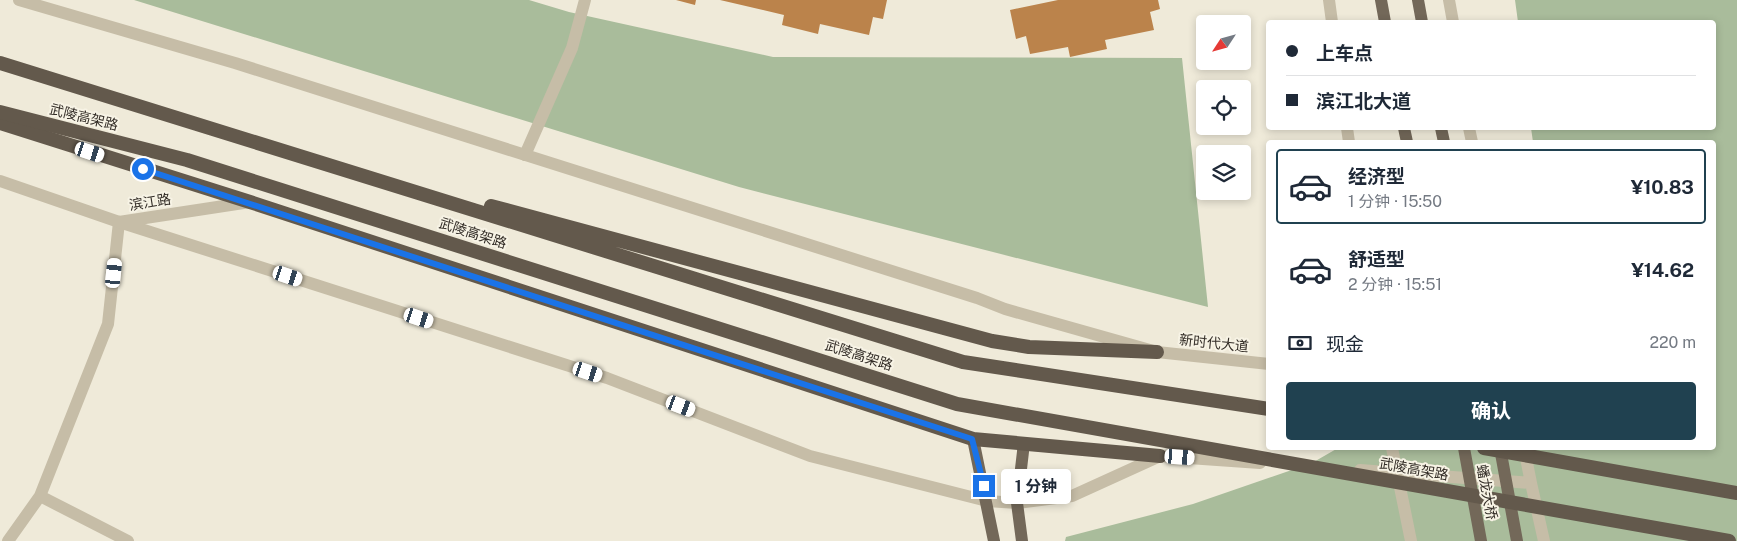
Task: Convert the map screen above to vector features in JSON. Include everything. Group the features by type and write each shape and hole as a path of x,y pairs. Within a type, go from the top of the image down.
{"highway":[{"path":"0,63 270,146 992,341 1029,347 1156,352"},
{"name":"武陵高架路","path":"0,63 963,362 1266,409"},
{"name":"武陵高架路","path":"0,112 187,160 957,404 1729,541"},
{"path":"0,124 250,202 972,439 1160,456"},
{"path":"1495,450 1737,494"}],"main road":[{"path":"1381,0 1385,20"},
{"path":"1418,0 1422,20"},
{"path":"972,439 987,501 994,541"},
{"path":"1022,541 1017,503 1024,443"},
{"name":"蟠龙大桥","path":"1464,450 1481,541"},
{"name":"蟠龙大桥","path":"1500,450 1517,541"}],"street":[{"name":"新时代大道","path":"19,0 235,63 977,298 1005,309 1156,352 1266,364"},
{"path":"525,155 572,48 585,0"},
{"path":"1329,0 1332,20"},
{"path":"1449,0 1452,20"},
{"name":"滨江路","path":"0,181 119,222 250,202"},
{"path":"8,541 40,496 108,324 119,222 607,378 810,456 987,501 1017,503 1072,496 1160,456 1531,483"},
{"path":"1392,450 1411,541"},
{"path":"1524,450 1544,541"},
{"path":"40,496 128,541"}],"green space":[{"path":"134,0 529,0 569,12 773,57 1182,58 1208,307 739,187"},
{"path":"1515,0 1737,0 1737,541 1065,541 1066,537 1193,504 1312,463 1335,450 1716,450 1716,140 1533,140 1531,130 1716,130 1716,20 1518,20"}],"building":[{"path":"676,0 696,0 695,5"},
{"path":"720,0 887,0 883,19 873,17 869,35 820,24 818,34 782,25 784,15"},
{"path":"1058,0 1158,0 1160,9 1150,12 1154,30 1105,40 1107,49 1070,57 1068,47 1030,54 1026,36 1016,39 1010,10"}],"route":[{"path":"143,169 591,313 972,439 984,486"}]}
